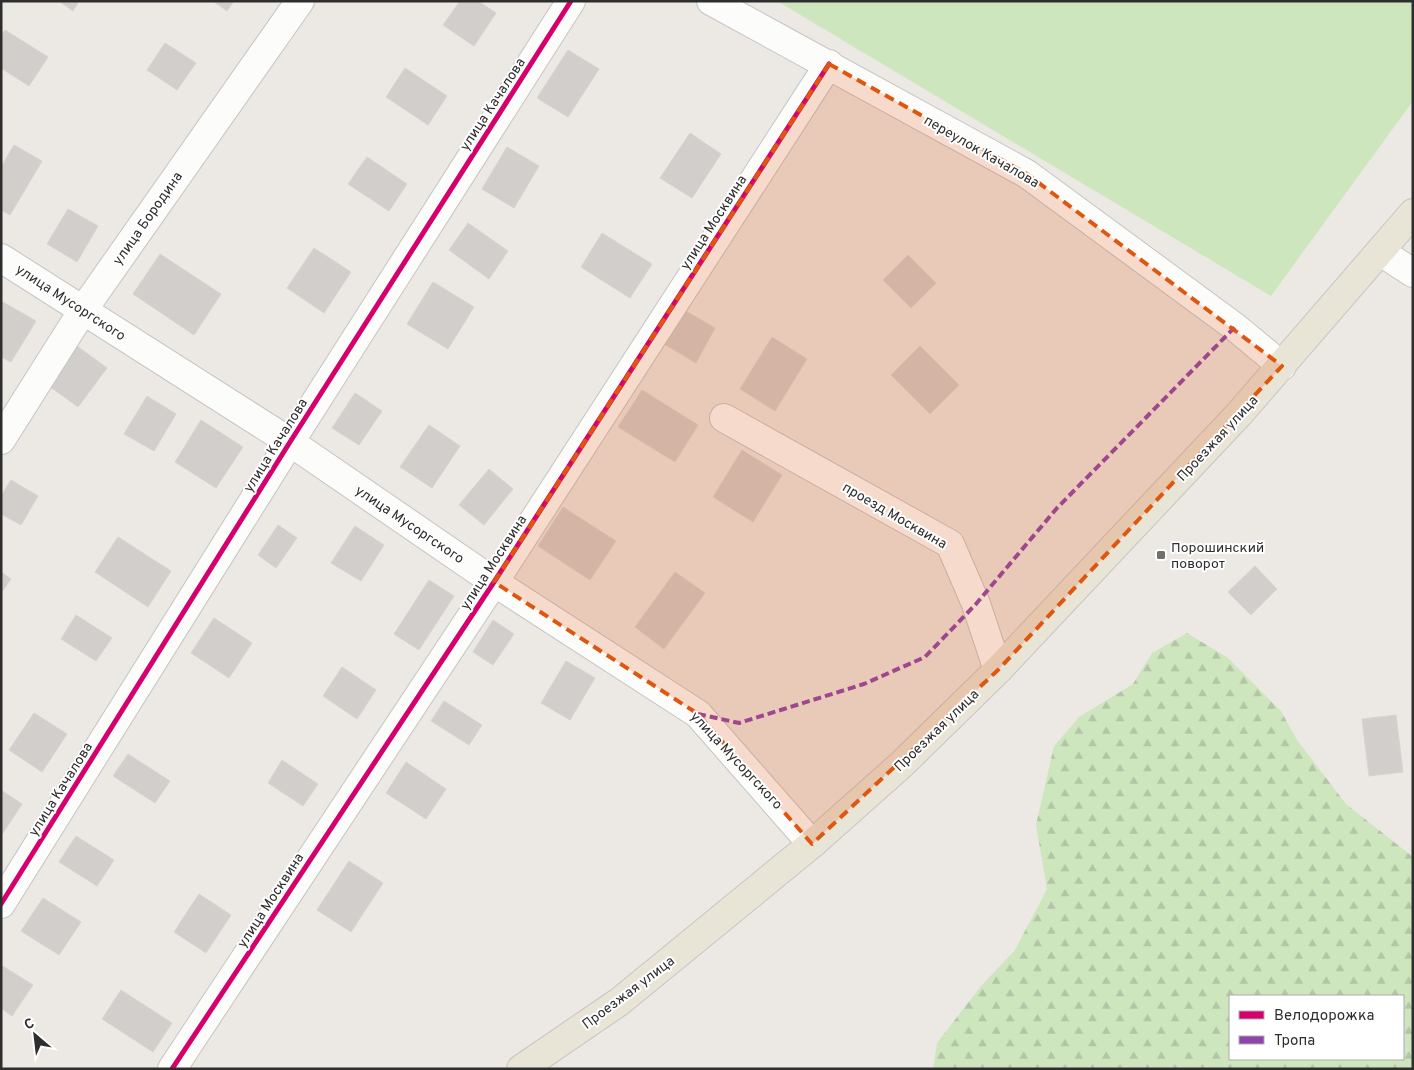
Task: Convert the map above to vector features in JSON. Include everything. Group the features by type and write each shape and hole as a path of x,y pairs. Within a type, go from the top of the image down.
{"main road":[{"name":"Проезжая улица","path":"521,1069 619,1002 812,844 902,764 998,670 1240,413 1413,213"}],"street":[{"name":"улица Бородина","path":"1,440 83,310 300,1"},
{"name":"улица Качалова","path":"1,904 290,442 571,1"},
{"name":"переулок Качалова","path":"711,1 1027,174 1234,327 1282,366"},
{"name":"улица Москвина","path":"172,1069 494,582 829,64"},
{"path":"1381,252 1413,273"},
{"name":"улица Мусоргского","path":"1,258 290,442 494,582 698,714 812,844"},
{"name":"проезд Москвина","path":"724,418 950,544 976,604 998,670"}],"highlighted area":[{"path":"829,64 1027,174 1282,366 998,670 812,844 698,714 494,582"}],"green space":[{"path":"777,1 1413,1 1413,101 1271,296"},
{"path":"1187,633 1228,658 1281,711 1297,740 1346,804 1413,857 1413,1069 933,1069 937,1043 981,986 1015,950 1047,889 1036,825 1054,746 1079,717 1133,684 1152,653"}],"building":[{"path":"59,1 79,1 73,11"},
{"path":"213,1 234,1 227,11"},
{"path":"460,1 478,1 496,13 474,46 443,25"},
{"path":"5,30 48,57 29,86 1,68 1,36"},
{"path":"165,43 196,63 177,90 147,70"},
{"path":"568,50 599,69 568,117 537,98"},
{"path":"405,68 447,96 428,125 386,97"},
{"path":"690,133 721,154 692,198 660,178"},
{"path":"14,145 42,161 10,215 1,210 1,167"},
{"path":"507,147 539,166 514,208 482,189"},
{"path":"367,157 407,184 389,211 348,184"},
{"path":"68,209 98,226 77,262 47,244"},
{"path":"468,223 508,251 489,279 449,250"},
{"path":"602,233 652,264 630,298 581,267"},
{"path":"314,248 351,272 324,313 287,288"},
{"path":"160,254 221,294 194,335 133,294"},
{"path":"908,255 936,283 911,308 883,280"},
{"path":"433,282 474,307 448,349 407,324"},
{"path":"1,301 36,321 11,362 1,357"},
{"path":"684,310 715,328 696,363 664,344"},
{"path":"772,337 807,359 775,411 740,389"},
{"path":"77,346 107,368 78,407 49,386"},
{"path":"920,346 959,385 930,414 891,375"},
{"path":"642,390 698,425 675,462 618,427"},
{"path":"355,393 382,411 359,445 332,428"},
{"path":"147,396 176,414 154,451 124,434"},
{"path":"201,420 243,447 216,488 175,462"},
{"path":"429,425 460,446 432,488 400,467"},
{"path":"742,450 782,475 753,522 713,497"},
{"path":"489,469 513,489 484,525 459,505"},
{"path":"11,480 38,496 21,525 1,514 1,496"},
{"path":"563,507 616,541 590,580 538,546"},
{"path":"278,525 297,538 276,568 258,555"},
{"path":"355,526 384,545 361,581 331,563"},
{"path":"118,537 171,571 148,607 95,572"},
{"path":"1255,566 1277,589 1251,615 1228,592"},
{"path":"1,572 11,579 1,593"},
{"path":"675,572 705,593 664,649 635,627"},
{"path":"429,580 454,596 419,650 394,634"},
{"path":"76,615 112,638 96,661 61,639"},
{"path":"214,618 252,643 229,678 191,653"},
{"path":"493,620 514,634 493,665 473,652"},
{"path":"566,661 595,678 570,720 541,703"},
{"path":"342,667 376,690 357,719 323,696"},
{"path":"444,701 482,725 469,745 431,721"},
{"path":"34,713 67,734 42,772 9,750"},
{"path":"1396,715 1403,772 1369,776 1362,719"},
{"path":"128,754 170,781 155,803 113,776"},
{"path":"282,760 318,784 303,806 268,783"},
{"path":"406,762 446,789 426,819 386,793"},
{"path":"1,790 22,804 1,836"},
{"path":"76,836 114,860 97,886 59,862"},
{"path":"349,861 383,883 351,932 317,910"},
{"path":"199,894 231,915 206,953 174,932"},
{"path":"43,898 81,922 59,955 21,931"},
{"path":"1,965 33,985 12,1016 1,1008"},
{"path":"121,990 172,1023 153,1052 102,1019"}],"marked path":[{"path":"698,714 739,723 864,684 925,657 976,604 1057,508 1235,327"}],"cycle path":[{"path":"1,904 290,442 571,1"},
{"path":"172,1069 494,582 829,64"}],"place":[{"name":"Порошинский поворот","path":"1161,555"}]}
